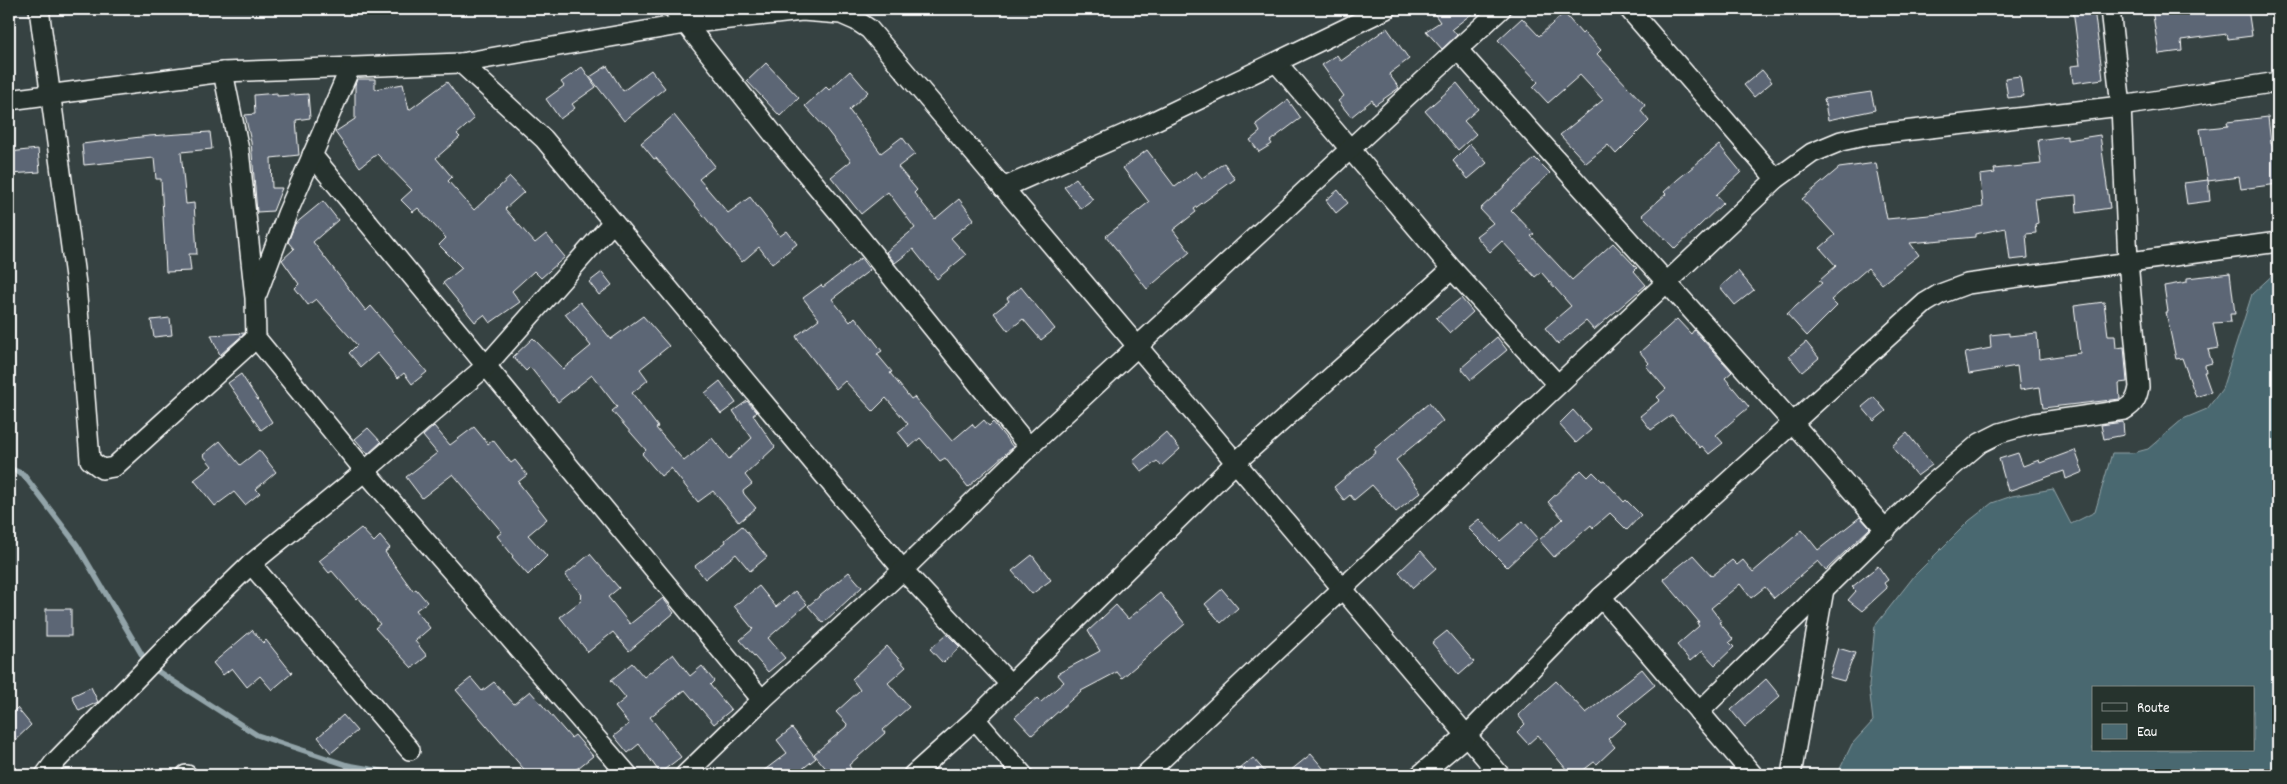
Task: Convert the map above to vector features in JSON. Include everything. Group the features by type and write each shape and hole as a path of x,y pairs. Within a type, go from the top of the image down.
{"street":[{"path":"39,9 76,284 90,460 102,469 114,467 256,338"},
{"path":"674,9 1029,447"},
{"path":"1003,188 1150,123 1386,9"},
{"path":"685,775 762,700 903,570 1029,447 1501,9"},
{"path":"1629,9 1776,179"},
{"path":"1699,712 1926,489 1980,443 2000,433 2035,423 2112,412 2131,406 2138,397 2139,387 2128,261 2121,106 2110,9"},
{"path":"9,100 223,72 462,62 685,24 802,10 841,14 857,21 869,29 1138,345 1340,589 1500,775"},
{"path":"1458,50 1792,422 1886,530"},
{"path":"462,62 544,139 903,570 1010,684"},
{"path":"1277,63 1452,269 1557,384"},
{"path":"255,298 312,155 350,68"},
{"path":"223,72 238,150 255,298 256,338 365,471 628,775"},
{"path":"1145,775 1776,179 1812,153 1841,141 1869,135 2121,106 2278,82"},
{"path":"312,155 762,700"},
{"path":"45,775 54,763 196,617 251,564 365,471 486,366 613,222"},
{"path":"1420,775 1467,735 1601,597 1925,303 1940,294 1967,284 2278,242"},
{"path":"912,775 975,719 1236,462 1452,269"},
{"path":"251,564 410,750"},
{"path":"1791,775 1824,589"},
{"path":"1601,597 1753,775"},
{"path":"975,719 1023,775"}],"water":[{"path":"2278,270 2278,775 1837,775 1852,744 1873,721 1869,686 1875,626 1915,575 1969,521 1992,503 2012,496 2053,489 2071,524 2095,512 2112,453 2133,453 2148,449 2183,419 2207,409 2222,389 2252,294"}],"building":[{"path":"1431,9 1478,9 1452,29 1457,35 1442,49 1426,31 1440,22"},
{"path":"2073,9 2094,9 2103,79 2073,83 2071,66 2080,65"},
{"path":"2152,9 2248,9 2252,36 2228,39 2227,34 2181,40 2182,51 2159,54"},
{"path":"1564,13 1582,34 1584,32 1601,50 1597,54 1645,105 1641,111 1649,121 1616,154 1608,145 1586,163 1560,135 1603,100 1580,75 1548,103 1533,87 1538,82 1498,40 1522,18 1539,36"},
{"path":"1387,28 1409,59 1389,74 1399,88 1375,105 1372,100 1351,117 1338,101 1344,96 1322,65 1337,55 1341,61"},
{"path":"766,63 799,98 780,116 747,81"},
{"path":"607,66 623,91 651,70 665,88 624,121 590,77"},
{"path":"582,67 596,87 572,104 575,108 560,119 546,99 564,86 561,82"},
{"path":"1762,70 1772,82 1754,97 1744,85"},
{"path":"850,71 868,92 849,110 881,153 902,137 915,154 898,167 917,190 914,193 935,219 959,199 974,219 951,238 966,255 937,279 913,249 895,263 886,252 915,228 888,192 861,214 831,177 851,161 805,106 826,87 829,90"},
{"path":"2020,76 2023,96 2008,98 2005,78"},
{"path":"357,79 375,79 375,89 403,84 409,110 447,82 474,119 457,134 460,137 436,158 452,177 448,181 474,210 510,177 524,192 505,209 535,243 546,234 565,257 541,278 534,271 512,291 520,302 490,323 484,315 475,322 443,283 462,268 439,245 446,238 418,208 413,212 401,200 412,190 377,154 360,167 335,132 355,119 355,85"},
{"path":"1457,83 1478,109 1464,121 1476,134 1458,150 1425,111"},
{"path":"1871,92 1875,110 1828,120 1824,99"},
{"path":"277,93 277,96 308,94 310,118 296,120 299,155 271,158 272,188 282,188 273,211 257,212 251,142 245,115 255,114 254,95"},
{"path":"1288,100 1301,118 1270,141 1272,144 1259,152 1250,140 1260,132 1256,124"},
{"path":"674,115 715,166 699,179 728,213 750,197 780,236 787,231 797,244 772,264 759,247 742,262 656,158 654,159 641,143"},
{"path":"2268,117 2271,144 2278,143 2278,184 2241,189 2239,177 2208,181 2200,129 2228,126 2227,122"},
{"path":"210,132 212,149 181,152 186,204 194,203 197,254 189,254 191,271 166,272 161,179 156,179 154,158 84,165 82,144 149,136"},
{"path":"2100,135 2110,208 2077,213 2076,195 2035,199 2038,223 2035,224 2036,233 2026,234 2028,258 2010,260 2006,228 1975,234 1975,237 1910,243 1919,255 1882,284 1868,268 1831,300 1837,306 1807,336 1787,314 1822,283 1819,281 1836,266 1820,248 1835,235 1802,199 1839,168 1876,163 1887,219 1950,213 1983,207 1980,175 1995,173 1994,169 2041,164 2038,140 2067,136 2067,140"},
{"path":"1470,144 1487,163 1468,179 1453,161"},
{"path":"1719,145 1741,172 1716,195 1723,203 1675,249 1642,215 1666,194 1664,192 1677,180"},
{"path":"38,149 40,172 9,174 9,152"},
{"path":"1147,150 1175,187 1196,171 1202,178 1224,163 1235,179 1194,209 1196,212 1173,230 1190,252 1147,289 1106,236 1149,202 1123,168"},
{"path":"1535,158 1550,173 1511,210 1534,234 1531,236 1572,280 1613,243 1637,268 1634,271 1646,285 1594,330 1586,321 1558,344 1545,328 1571,306 1541,272 1535,277 1502,241 1490,252 1476,236 1493,223 1480,209"},
{"path":"1076,178 1093,200 1081,209 1064,187"},
{"path":"2208,180 2210,201 2187,204 2184,183"},
{"path":"1338,190 1348,203 1336,213 1326,200"},
{"path":"323,201 338,220 313,242 366,311 371,306 427,372 412,384 404,373 398,378 377,353 361,367 349,353 357,345 316,299 308,305 295,288 299,284 282,260 294,249 288,242 295,224"},
{"path":"861,258 870,270 832,299 850,322 855,317 872,338 882,351 877,354 892,372 890,373 911,399 914,397 952,441 972,424 975,428 984,420 989,426 993,422 1013,447 968,487 945,458 940,461 920,438 910,447 898,432 908,424 886,398 873,411 845,381 836,389 796,336 819,319 803,298 821,285 823,287"},
{"path":"1738,271 1754,290 1735,305 1720,287"},
{"path":"602,272 612,285 599,295 589,282"},
{"path":"2230,273 2235,314 2230,314 2231,322 2213,323 2218,348 2208,350 2212,363 2205,365 2206,372 2204,372 2211,392 2196,397 2182,358 2176,359 2166,312 2168,312 2164,286 2187,282 2187,278"},
{"path":"1021,287 1055,329 1041,340 1023,319 1008,331 994,313 1009,301 1007,298"},
{"path":"1461,298 1473,312 1450,333 1436,318"},
{"path":"580,302 611,339 643,316 669,346 640,369 648,380 632,393 658,427 656,428 684,461 712,438 729,459 752,438 733,411 747,401 757,412 753,415 775,447 745,475 752,484 743,491 744,494 756,508 739,522 713,491 698,502 671,468 661,476 642,454 646,450 612,411 617,407 592,375 558,402 530,367 526,371 513,357 533,338 563,369 591,346 565,314"},
{"path":"2104,302 2108,336 2115,336 2116,348 2124,347 2127,382 2119,383 2120,399 2043,408 2040,387 2020,390 2017,366 1969,374 1965,353 1991,348 1990,335 2009,333 2009,336 2037,333 2039,359 2080,353 2074,306"},
{"path":"170,318 172,335 154,337 151,320"},
{"path":"1677,319 1691,334 1694,330 1732,372 1725,378 1749,407 1716,435 1723,443 1709,454 1702,446 1700,448 1672,415 1651,430 1640,416 1660,400 1657,397 1666,389 1646,366 1649,363 1640,352"},
{"path":"245,333 220,355 211,335"},
{"path":"1497,337 1507,350 1471,380 1461,368"},
{"path":"1806,342 1819,358 1802,372 1789,356"},
{"path":"241,374 272,422 261,430 228,383"},
{"path":"720,381 736,403 721,414 705,393"},
{"path":"1874,397 1886,411 1874,421 1862,407"},
{"path":"1429,403 1443,421 1396,460 1421,492 1396,512 1372,485 1354,500 1350,495 1344,500 1334,487 1376,452 1374,449"},
{"path":"1573,410 1591,430 1576,443 1559,424"},
{"path":"2123,422 2124,435 2104,439 2101,425"},
{"path":"434,426 450,445 474,427 488,444 493,440 511,463 515,460 527,475 518,482 547,519 528,535 547,556 528,575 497,536 502,532 453,474 422,498 406,477 437,453 423,436"},
{"path":"368,428 381,442 368,454 355,439"},
{"path":"1166,432 1180,449 1161,466 1157,461 1142,472 1133,461"},
{"path":"1907,433 1932,465 1917,476 1892,446"},
{"path":"220,441 240,465 259,450 276,472 256,489 260,493 245,505 234,492 215,506 194,480 212,466 203,455"},
{"path":"2075,450 2083,472 2066,479 2064,471 2008,491 1999,459 2018,453 2023,466 2039,460 2040,463"},
{"path":"1581,470 1588,477 1593,472 1602,481 1604,480 1624,502 1626,500 1641,515 1627,530 1610,513 1593,528 1591,525 1554,557 1539,540 1563,519 1548,502"},
{"path":"1860,517 1870,528 1826,570 1818,561 1774,598 1765,587 1751,598 1740,584 1711,608 1721,621 1719,622 1733,639 1729,642 1734,647 1715,665 1702,651 1690,661 1677,645 1699,626 1697,623 1699,622 1663,579 1693,555 1712,576 1732,560 1737,565 1743,560 1753,572 1802,530 1818,550"},
{"path":"1479,519 1500,541 1523,521 1538,538 1507,567 1468,528"},
{"path":"742,526 767,557 750,571 736,554 705,579 695,566 726,542 725,540"},
{"path":"361,528 374,542 380,536 390,548 385,552 413,591 416,589 427,602 416,610 430,628 415,641 427,656 412,668 375,628 380,624 358,597 356,599 332,571 329,573 319,561"},
{"path":"1421,551 1436,568 1413,588 1399,572"},
{"path":"590,554 619,588 608,597 630,624 663,598 674,613 629,651 613,632 588,652 560,617 582,600 580,597 582,595 565,575"},
{"path":"1032,555 1051,580 1032,594 1012,571"},
{"path":"1878,566 1888,580 1884,583 1887,588 1862,611 1848,600 1856,591 1852,587"},
{"path":"849,572 862,587 823,623 808,606"},
{"path":"759,586 776,607 795,591 807,604 768,638 785,658 768,672 740,640 753,629 734,606"},
{"path":"1222,589 1238,608 1221,623 1205,604"},
{"path":"1160,593 1185,624 1122,678 1117,672 1081,691 1032,735 1015,717 1037,698 1041,702 1064,682 1057,674 1100,651 1088,631 1116,605 1128,619"},
{"path":"46,609 71,609 71,636 46,636"},
{"path":"252,630 263,643 266,640 292,673 272,690 260,676 247,687 232,668 223,675 213,663"},
{"path":"1447,631 1474,662 1459,675 1432,643"},
{"path":"947,634 960,647 943,663 930,649"},
{"path":"887,646 906,667 888,683 909,707 883,730 885,733 849,765 851,769 844,775 837,775 832,769 829,772 814,754 846,727 847,724 836,712 860,690 852,679"},
{"path":"1838,648 1855,653 1844,681 1829,677"},
{"path":"673,654 690,676 702,666 714,681 710,685 731,710 714,724 685,690 650,717 681,757 660,773 639,744 628,753 614,736 629,724 615,707 626,698 611,680 632,663 644,677"},
{"path":"1642,669 1655,685 1618,715 1626,723 1608,739 1615,747 1597,764 1594,762 1577,775 1571,775 1538,735 1528,744 1517,732 1525,724 1518,715 1556,681 1586,713"},
{"path":"471,678 482,691 494,682 514,704 530,691 571,738 575,735 593,756 569,775 529,775 456,690"},
{"path":"1766,679 1780,696 1745,727 1731,710"},
{"path":"91,687 98,702 79,711 72,696"},
{"path":"17,708 31,725 9,746 9,716"},
{"path":"343,715 357,731 331,753 318,737"},
{"path":"792,728 816,758 795,775 758,775 787,753 777,740"},
{"path":"1311,754 1329,775 1285,775"},
{"path":"1253,758 1268,775 1233,775"}],"waterway":[{"path":"9,468 23,474 77,545 148,665 257,735 347,765 349,775"},
{"path":"347,765 403,775"}]}
